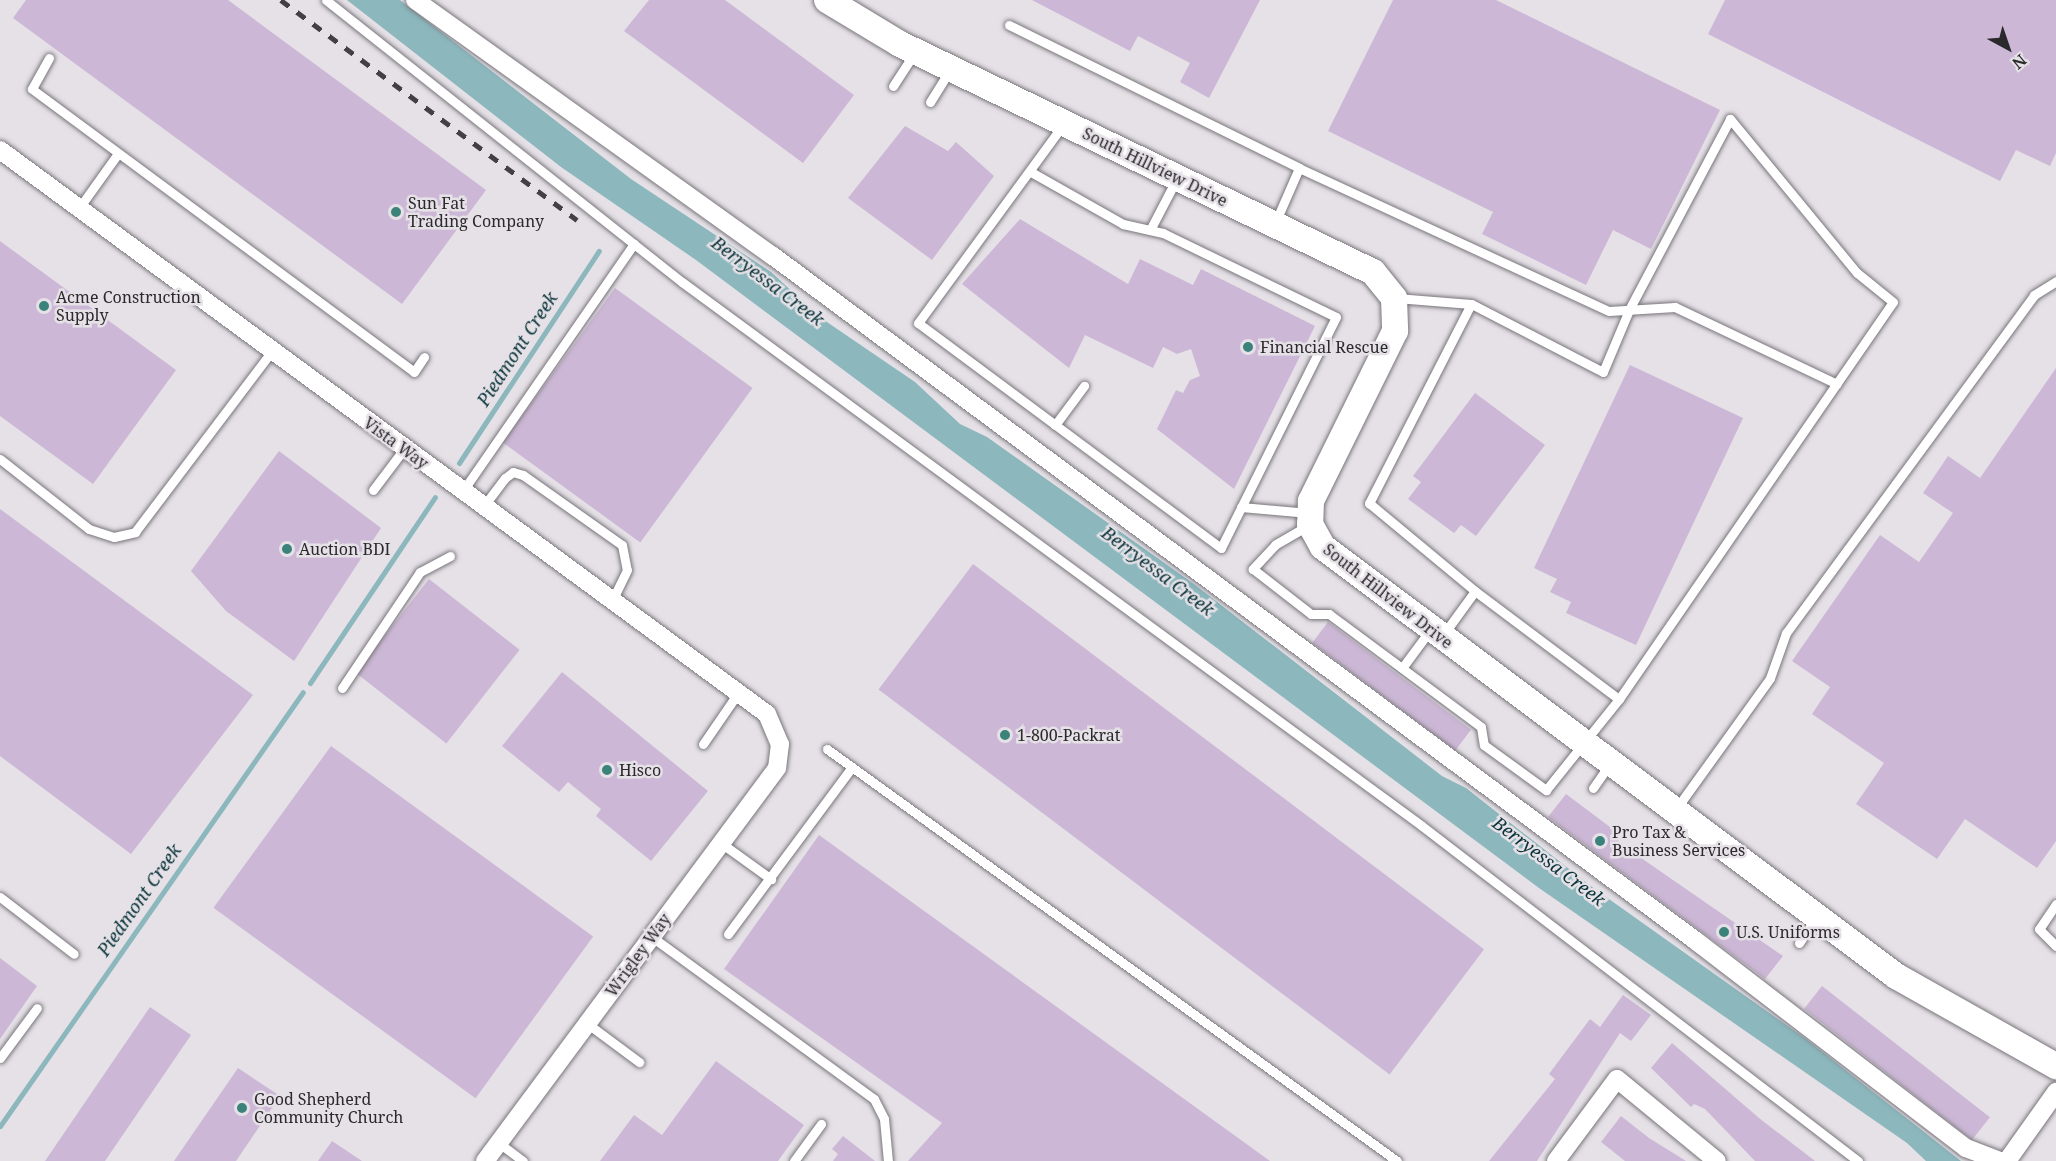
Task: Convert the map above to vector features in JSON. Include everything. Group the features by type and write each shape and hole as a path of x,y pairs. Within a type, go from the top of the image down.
{"street":[{"path":"415,0 773,256 1450,763 1543,826 1966,1148 2000,1161"},
{"name":"South Hillview Drive","path":"827,0 915,52 1372,272 1394,298"},
{"name":"Vista Way","path":"0,150 462,492 767,714 780,744"},
{"path":"1309,519 1395,331 1394,298"},
{"name":"South Hillview Drive","path":"1309,519 1323,547 1673,812 1896,976 2056,1066"},
{"name":"Wrigley Way","path":"485,1161 777,768 780,744"},
{"path":"1556,1161 1617,1079 1717,1161"},
{"path":"2007,1161 2056,1092"}],"lane":[{"path":"326,0 634,244 1422,826 1858,1161"},
{"path":"1009,25 1299,168 1609,311 1675,307 1837,384"},
{"path":"893,86 915,52"},
{"path":"50,58 32,89 117,155 414,372 424,357"},
{"path":"930,102 950,69"},
{"path":"1309,519 1275,545 1253,568 1311,614 1329,614 1481,727 1484,745 1546,790 1581,742 1620,699 1893,302 1857,273 1730,119 1629,310 1603,372 1471,304 1394,298"},
{"path":"1032,172 1123,224 1150,230 1336,317 1221,548 918,323 1032,172 1064,123"},
{"path":"79,208 117,155"},
{"path":"1274,225 1299,168"},
{"path":"1150,230 1177,178"},
{"path":"462,492 634,244"},
{"path":"1673,812 1770,678 1786,633 2034,295 2056,281"},
{"path":"1471,304 1370,503 1475,591 1620,699"},
{"path":"0,459 88,529 114,537 135,532 272,351"},
{"path":"1055,425 1084,386"},
{"path":"373,490 404,448"},
{"path":"483,507 505,478 513,472 523,475 622,545 627,570 612,601"},
{"path":"1241,507 1309,519"},
{"path":"342,688 420,572 450,556"},
{"path":"1402,668 1475,591"},
{"path":"703,744 738,693"},
{"path":"826,749 1397,1161"},
{"path":"1593,788 1610,764"},
{"path":"728,934 852,767"},
{"path":"721,843 771,879"},
{"path":"0,897 74,954"},
{"path":"2056,904 2039,929 2056,946"},
{"path":"1799,943 1816,917"},
{"path":"652,937 874,1099 884,1119 888,1161"},
{"path":"0,1058 37,1008"},
{"path":"588,1024 639,1062"},
{"path":"794,1161 821,1124"},
{"path":"498,1143 523,1161"}],"water":[{"name":"Berryessa Creek","path":"347,0 400,0 631,179 771,272 821,318 915,382 960,424 987,437 1194,584 1442,776 1466,788 1592,887 1806,1039 1961,1161 1926,1161 1907,1143 1539,888 696,260 561,167"}],"building":[{"path":"26,0 228,0 486,190 402,304 13,18"},
{"path":"649,0 725,0 854,95 803,163 624,31"},
{"path":"1032,0 1260,0 1209,98 1180,82 1190,63 1138,36 1130,51"},
{"path":"1393,0 1496,0 1720,110 1651,249 1613,230 1586,285 1482,234 1493,212 1328,131"},
{"path":"1725,0 2056,0 2056,153 2050,166 2016,150 2000,181 1708,34"},
{"path":"905,126 948,151 956,142 994,176 932,260 848,198"},
{"path":"1020,219 1128,284 1140,259 1193,285 1201,269 1315,326 1234,489 1157,429 1176,390 1183,393 1190,380 1200,376 1191,349 1177,354 1163,347 1153,368 1085,335 1069,368 962,284"},
{"name":"Acme Construction Supply","path":"0,241 176,370 93,484 0,416"},
{"path":"615,288 753,388 640,542 503,443"},
{"path":"1630,365 1743,418 1636,645 1566,613 1571,602 1550,592 1557,579 1534,568"},
{"path":"2056,368 2056,841 2037,868 1965,819 1937,859 1856,804 1884,763 1812,714 1830,687 1792,661 1880,535 1919,562 1953,513 1923,493 1948,456 1980,478"},
{"path":"1475,393 1545,445 1476,536 1461,525 1454,533 1408,499 1421,482 1413,476"},
{"name":"Auction BDI","path":"279,451 381,528 294,661 226,611 191,571"},
{"path":"0,509 253,695 131,854 0,756"},
{"path":"973,564 1484,949 1390,1075 879,689"},
{"path":"429,579 520,650 446,744 356,673"},
{"path":"1328,622 1471,730 1455,750 1312,643"},
{"path":"562,672 708,791 651,861 596,816 601,809 568,782 559,792 502,746"},
{"path":"331,746 593,936 476,1098 213,908"},
{"path":"1566,794 1622,836 1618,842 1783,956 1765,979 1548,817"},
{"path":"819,835 1270,1161 908,1161 942,1123 724,969"},
{"path":"0,958 37,986 0,1039"},
{"path":"1822,986 1990,1117 1972,1140 1804,1009"},
{"path":"1623,995 1651,1015 1631,1041 1620,1033 1537,1161 1489,1161 1555,1079 1549,1074 1590,1019 1600,1027"},
{"path":"150,1007 191,1035 105,1161 45,1161"},
{"path":"1672,1043 1759,1118 1815,1161 1755,1161 1705,1109 1694,1104 1691,1107 1651,1068"},
{"path":"716,1061 804,1125 778,1161 600,1161 634,1115 662,1135"},
{"path":"238,1068 280,1096 236,1161 174,1161"},
{"path":"1621,1116 1649,1138 1686,1161 1625,1161 1601,1142"},
{"path":"843,1136 875,1161 833,1161 838,1154 832,1149"},
{"path":"332,1141 362,1161 318,1161"}],"waterway":[{"name":"Piedmont Creek","path":"459,463 599,251"},
{"name":"Piedmont Creek","path":"310,683 435,497"},
{"name":"Piedmont Creek","path":"0,1126 303,692"}],"railway":[{"path":"281,0 577,220"}],"place":[{"name":"Sun Fat Trading Company","path":"396,212"},
{"name":"Acme Construction Supply","path":"44,306"},
{"name":"Financial Rescue","path":"1248,347"},
{"name":"Auction BDI","path":"287,549"},
{"name":"1-800-Packrat","path":"1005,735"},
{"name":"Hisco","path":"607,770"},
{"name":"Pro Tax & Business Services","path":"1600,841"},
{"name":"U.S. Uniforms","path":"1724,932"},
{"name":"Good Shepherd Community Church","path":"242,1108"}]}
